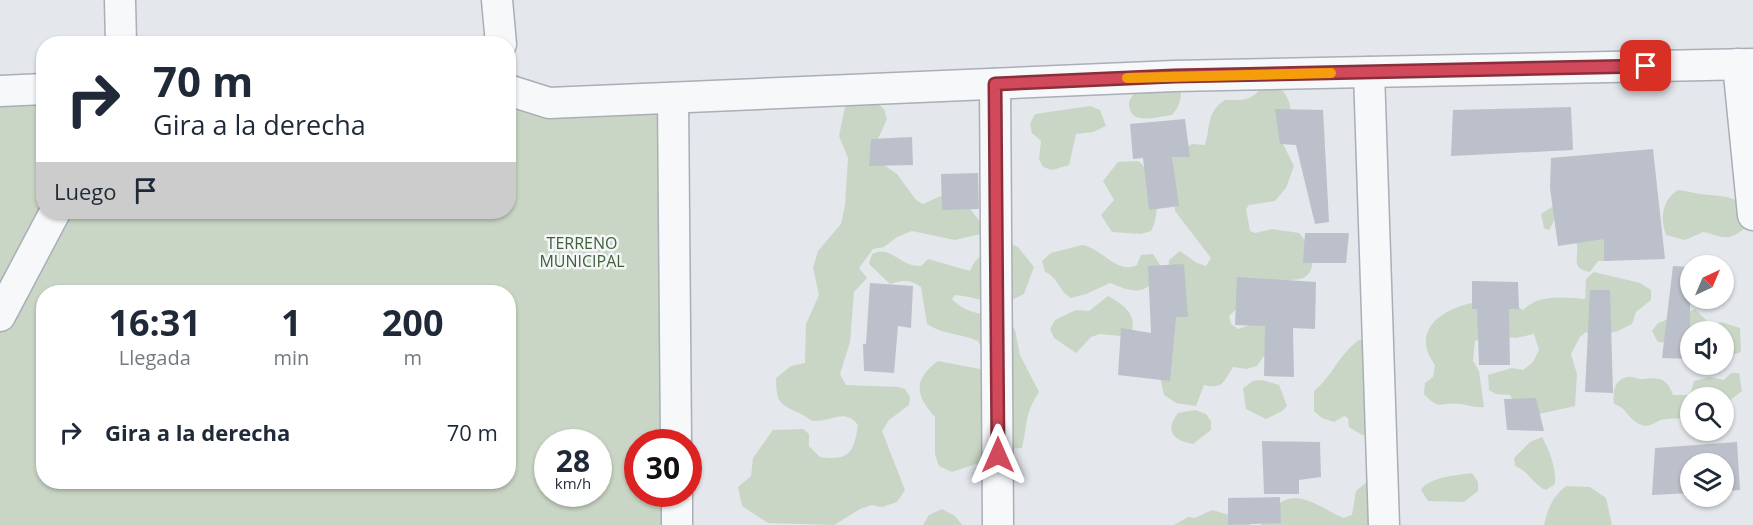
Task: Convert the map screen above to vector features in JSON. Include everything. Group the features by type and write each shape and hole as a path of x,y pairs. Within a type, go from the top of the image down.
{"street":[{"path":"120,0 121,36"},
{"path":"497,0 500,36"},
{"path":"516,93 549,103 1174,76 1746,64 1753,215"},
{"path":"1369,72 1384,525"},
{"path":"995,84 998,525"},
{"path":"0,91 36,89"},
{"path":"673,98 676,429"},
{"path":"0,316 52,219"},
{"path":"677,507 677,525"}],"green space":[{"path":"1171,86 1181,91 1179,104 1172,115 1144,119 1133,114 1129,101 1137,89"},
{"path":"1262,87 1282,90 1287,97 1291,116 1283,144 1294,166 1286,188 1275,201 1249,205 1246,209 1250,231 1255,233 1272,229 1299,233 1312,256 1311,269 1303,278 1278,282 1269,286 1229,316 1231,324 1238,329 1268,319 1269,355 1263,357 1257,366 1246,369 1233,367 1219,385 1204,385 1196,406 1176,403 1164,395 1160,377 1169,260 1180,251 1197,263 1206,266 1211,258 1175,211 1169,158 1192,144 1205,145 1212,115 1225,100 1250,98"},
{"name":"TERRENO MUNICIPAL","path":"36,90 36,219 516,219 516,104 543,117 663,110 669,429 624,429 624,507 670,507 670,525 0,525 0,93"},
{"path":"856,102 877,103 884,109 887,119 877,141 878,161 897,174 916,200 923,204 941,196 947,205 970,209 982,224 980,234 955,240 912,231 897,237 884,247 873,249 859,268 867,278 854,292 850,342 840,374 846,385 898,387 905,389 910,397 909,405 889,420 882,431 905,490 897,502 882,507 872,505 860,509 834,525 768,523 742,506 738,487 751,476 753,458 773,430 803,429 809,434 809,446 820,457 830,458 838,458 848,453 856,435 858,425 848,417 813,421 784,405 778,398 776,378 791,366 805,363 806,324 819,295 813,268 818,251 841,224 845,205 848,158 839,136 845,107"},
{"path":"1090,106 1100,110 1106,126 1093,132 1076,134 1069,165 1052,170 1043,167 1039,159 1041,141 1032,133 1030,124 1035,114"},
{"path":"1138,161 1150,175 1156,194 1154,223 1151,231 1141,234 1112,232 1101,215 1114,200 1103,181 1118,162"},
{"path":"1678,190 1734,199 1742,206 1744,212 1744,229 1728,237 1703,232 1685,240 1666,235 1663,222 1664,210 1669,199"},
{"path":"1593,195 1610,261 1598,261 1590,272 1579,268 1576,241 1567,229 1555,219 1549,230 1544,228 1541,214 1558,203"},
{"path":"1007,242 1018,247 1034,267 1024,294 997,303 955,295 952,299 970,311 1006,318 1015,330 1020,355 1039,392 1029,413 1022,448 992,450 982,462 952,472 939,466 935,454 935,417 921,395 921,382 924,375 938,361 985,370 984,353 978,341 939,330 927,324 921,287 906,281 890,284 869,264 872,254 885,252 914,265 921,266 928,259 970,271 980,256"},
{"path":"1082,245 1123,267 1137,265 1141,255 1153,254 1163,270 1152,284 1140,290 1127,289 1110,283 1071,298 1053,277 1045,272 1042,261 1051,253"},
{"path":"1594,272 1640,283 1651,290 1651,300 1636,312 1632,324 1618,331 1594,337 1586,332 1580,337 1571,354 1577,374 1575,406 1530,416 1519,409 1510,395 1496,394 1489,390 1488,375 1512,368 1523,370 1533,362 1539,350 1534,334 1516,338 1488,335 1475,341 1473,361 1479,371 1484,407 1454,403 1441,405 1434,403 1424,394 1425,383 1433,377 1435,365 1426,347 1428,331 1438,318 1453,309 1471,303 1491,301 1509,303 1523,310 1536,301 1544,299 1561,297 1585,299 1586,279"},
{"path":"1108,296 1129,312 1133,323 1130,337 1100,334 1091,337 1076,353 1054,338 1050,329 1055,320 1076,310 1089,311"},
{"path":"1695,309 1707,321 1680,321 1680,344 1658,342 1652,331 1658,323"},
{"path":"1734,326 1740,328 1741,352 1734,354"},
{"path":"1359,340 1368,341 1393,361 1391,389 1376,434 1362,435 1349,427 1348,418 1344,416 1334,422 1322,418 1314,411 1314,391 1346,352"},
{"path":"1739,373 1742,391 1734,397 1734,387 1692,387 1694,381 1710,377 1724,380 1729,375"},
{"path":"1628,377 1662,380 1668,385 1673,395 1680,395 1680,418 1662,420 1647,426 1632,419 1622,408 1614,404 1614,391 1617,383"},
{"path":"1262,380 1279,385 1287,406 1266,419 1246,409 1243,388 1253,381"},
{"path":"1195,410 1206,414 1211,421 1211,430 1193,444 1186,443 1176,438 1172,425 1178,413"},
{"path":"1542,437 1555,472 1555,484 1546,490 1515,466 1514,458 1530,442"},
{"path":"1472,473 1478,482 1478,491 1464,502 1428,501 1421,490 1437,479"},
{"path":"1369,480 1391,525 1261,525 1264,517 1272,509 1291,498 1309,501 1343,518 1352,515 1356,491"},
{"path":"1566,486 1590,487 1606,498 1612,525 1544,525 1551,504"},
{"path":"942,509 955,516 962,525 923,525 929,515"},
{"path":"1212,510 1250,521 1250,525 1174,525 1188,517 1195,518"}],"building":[{"path":"1571,107 1573,150 1451,156 1453,110"},
{"path":"1275,109 1323,110 1329,222 1315,224 1296,145 1280,144"},
{"path":"1185,119 1190,157 1172,157 1179,206 1149,210 1143,158 1133,159 1130,124"},
{"path":"912,137 913,165 869,166 871,139"},
{"path":"1653,149 1665,259 1604,261 1604,239 1558,246 1550,188 1551,158"},
{"path":"978,173 979,209 942,210 941,174"},
{"path":"1305,233 1349,233 1346,263 1303,263"},
{"path":"1184,264 1188,317 1176,317 1170,381 1118,375 1121,328 1151,333 1148,266"},
{"path":"1673,266 1680,266 1680,309 1690,309 1690,321 1680,321 1680,359 1662,358"},
{"path":"1237,277 1316,282 1315,329 1293,328 1294,377 1264,376 1265,326 1235,325"},
{"path":"1472,281 1518,282 1519,309 1509,309 1510,365 1479,365 1477,309 1472,309"},
{"path":"870,283 913,286 911,328 898,326 894,373 864,371 863,344 866,344"},
{"path":"1590,290 1610,290 1613,393 1585,392"},
{"path":"1536,398 1544,431 1507,430 1504,399"},
{"path":"1262,441 1320,442 1321,477 1299,480 1299,494 1264,494"},
{"path":"1737,442 1740,490 1734,490 1734,453 1680,453 1680,494 1652,495 1655,448"},
{"path":"1280,497 1281,523 1228,525 1228,498"}],"slow traffic":[{"path":"1127,78 1331,73"}],"route":[{"path":"998,455 995,84 1174,76 1646,66"}]}
